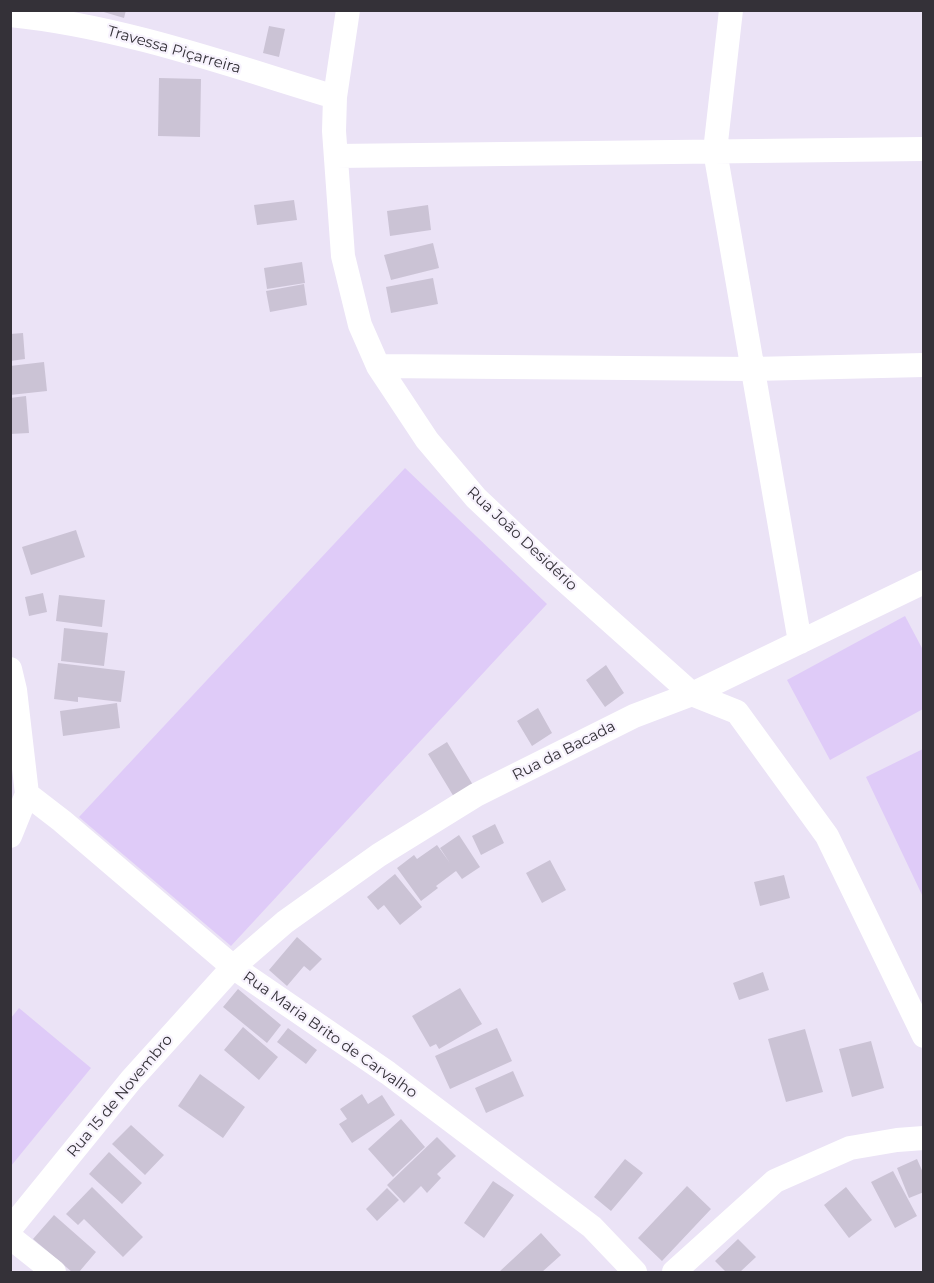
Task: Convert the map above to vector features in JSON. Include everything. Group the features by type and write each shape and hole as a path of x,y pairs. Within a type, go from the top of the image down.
{"street":[{"name":"Rua João Desidério","path":"348,10 335,97 334,131 343,256 360,325 378,366 426,440 476,498 544,562 692,693 737,712 827,836 924,1036"},
{"path":"731,10 715,151 800,642"},
{"name":"Travessa Piçarreira","path":"10,15 44,18 103,30 335,97"},
{"path":"336,156 924,149"},
{"path":"378,366 753,369 924,365"},
{"name":"Rua da Bacada","path":"233,966 285,922 379,855 476,795 634,716 692,693 924,582"},
{"path":"10,669 15,690 27,794 10,836"},
{"name":"Rua Maria Brito de Carvalho","path":"27,794 233,966 388,1073 592,1227 635,1272"},
{"name":"Rua 15 de Novembro","path":"10,1229 131,1080 233,966"},
{"path":"674,1272 775,1181 850,1148 924,1138"},
{"path":"10,1237 54,1272"}],"shaded area":[{"path":"405,468 547,604 231,946 79,817"},
{"path":"905,616 923,650 923,709 830,760 787,680"},
{"path":"923,749 923,897 866,777"},
{"path":"19,1008 91,1068 11,1166 11,1018"}],"building":[{"path":"97,10 126,10 124,18"},
{"path":"269,26 285,29 279,57 263,53"},
{"path":"159,78 201,79 200,137 158,136"},
{"path":"294,200 297,220 257,225 254,205"},
{"path":"428,205 431,230 390,236 387,211"},
{"path":"433,243 439,268 391,280 384,255"},
{"path":"302,262 305,283 267,289 264,268"},
{"path":"433,278 438,304 391,313 386,287"},
{"path":"304,284 307,305 270,312 266,291"},
{"path":"23,333 25,359 10,361 10,334"},
{"path":"44,362 47,391 10,395 10,366"},
{"path":"26,396 29,433 10,434 10,398"},
{"path":"76,530 85,557 31,575 22,547"},
{"path":"43,593 47,612 29,616 25,597"},
{"path":"59,595 105,600 102,627 56,621"},
{"path":"64,628 108,633 104,666 61,661"},
{"path":"58,663 125,671 121,702 78,697 78,702 54,699"},
{"path":"606,665 624,693 605,707 586,680"},
{"path":"117,703 120,728 63,736 60,711"},
{"path":"538,708 552,733 532,746 517,721"},
{"path":"447,742 473,785 454,797 428,754"},
{"path":"495,824 504,843 481,855 472,836"},
{"path":"459,835 480,867 462,879 456,871 421,901 397,868 414,855 417,859 437,845 450,863 440,848"},
{"path":"550,860 566,890 542,903 526,873"},
{"path":"395,874 422,907 400,925 384,905 378,910 367,897"},
{"path":"784,875 790,898 760,906 754,882"},
{"path":"297,937 322,959 310,971 304,966 287,986 269,970"},
{"path":"763,972 769,990 739,1000 733,983"},
{"path":"460,988 482,1024 439,1049 436,1044 430,1047 412,1016"},
{"path":"238,989 281,1025 267,1043 223,1007"},
{"path":"243,1027 278,1057 259,1080 224,1050"},
{"path":"288,1028 317,1050 306,1064 277,1042"},
{"path":"497,1028 512,1061 450,1089 435,1056"},
{"path":"805,1029 823,1092 786,1102 768,1039"},
{"path":"871,1041 884,1088 852,1097 839,1049"},
{"path":"513,1071 524,1096 486,1113 475,1088"},
{"path":"200,1074 245,1107 223,1138 178,1106"},
{"path":"362,1094 368,1104 382,1095 395,1115 352,1143 339,1124 347,1119 340,1109"},
{"path":"401,1119 425,1147 393,1177 368,1149"},
{"path":"131,1125 164,1155 145,1175 112,1144"},
{"path":"437,1137 456,1156 437,1174 441,1178 427,1193 421,1186 404,1203 387,1185"},
{"path":"109,1152 142,1183 122,1204 89,1174"},
{"path":"625,1159 643,1173 611,1211 594,1197"},
{"path":"917,1159 924,1175 924,1192 909,1198 897,1168"},
{"path":"893,1171 917,1216 895,1228 871,1182"},
{"path":"493,1181 514,1195 484,1238 464,1223"},
{"path":"687,1186 711,1209 662,1261 638,1238"},
{"path":"92,1187 143,1237 123,1257 84,1219 78,1225 66,1214"},
{"path":"846,1187 872,1220 849,1238 824,1205"},
{"path":"387,1188 399,1200 377,1221 366,1209"},
{"path":"54,1215 96,1252 79,1272 72,1272 33,1239"},
{"path":"541,1233 561,1255 542,1272 499,1272"},
{"path":"738,1239 756,1257 740,1272 726,1272 715,1261"}]}
